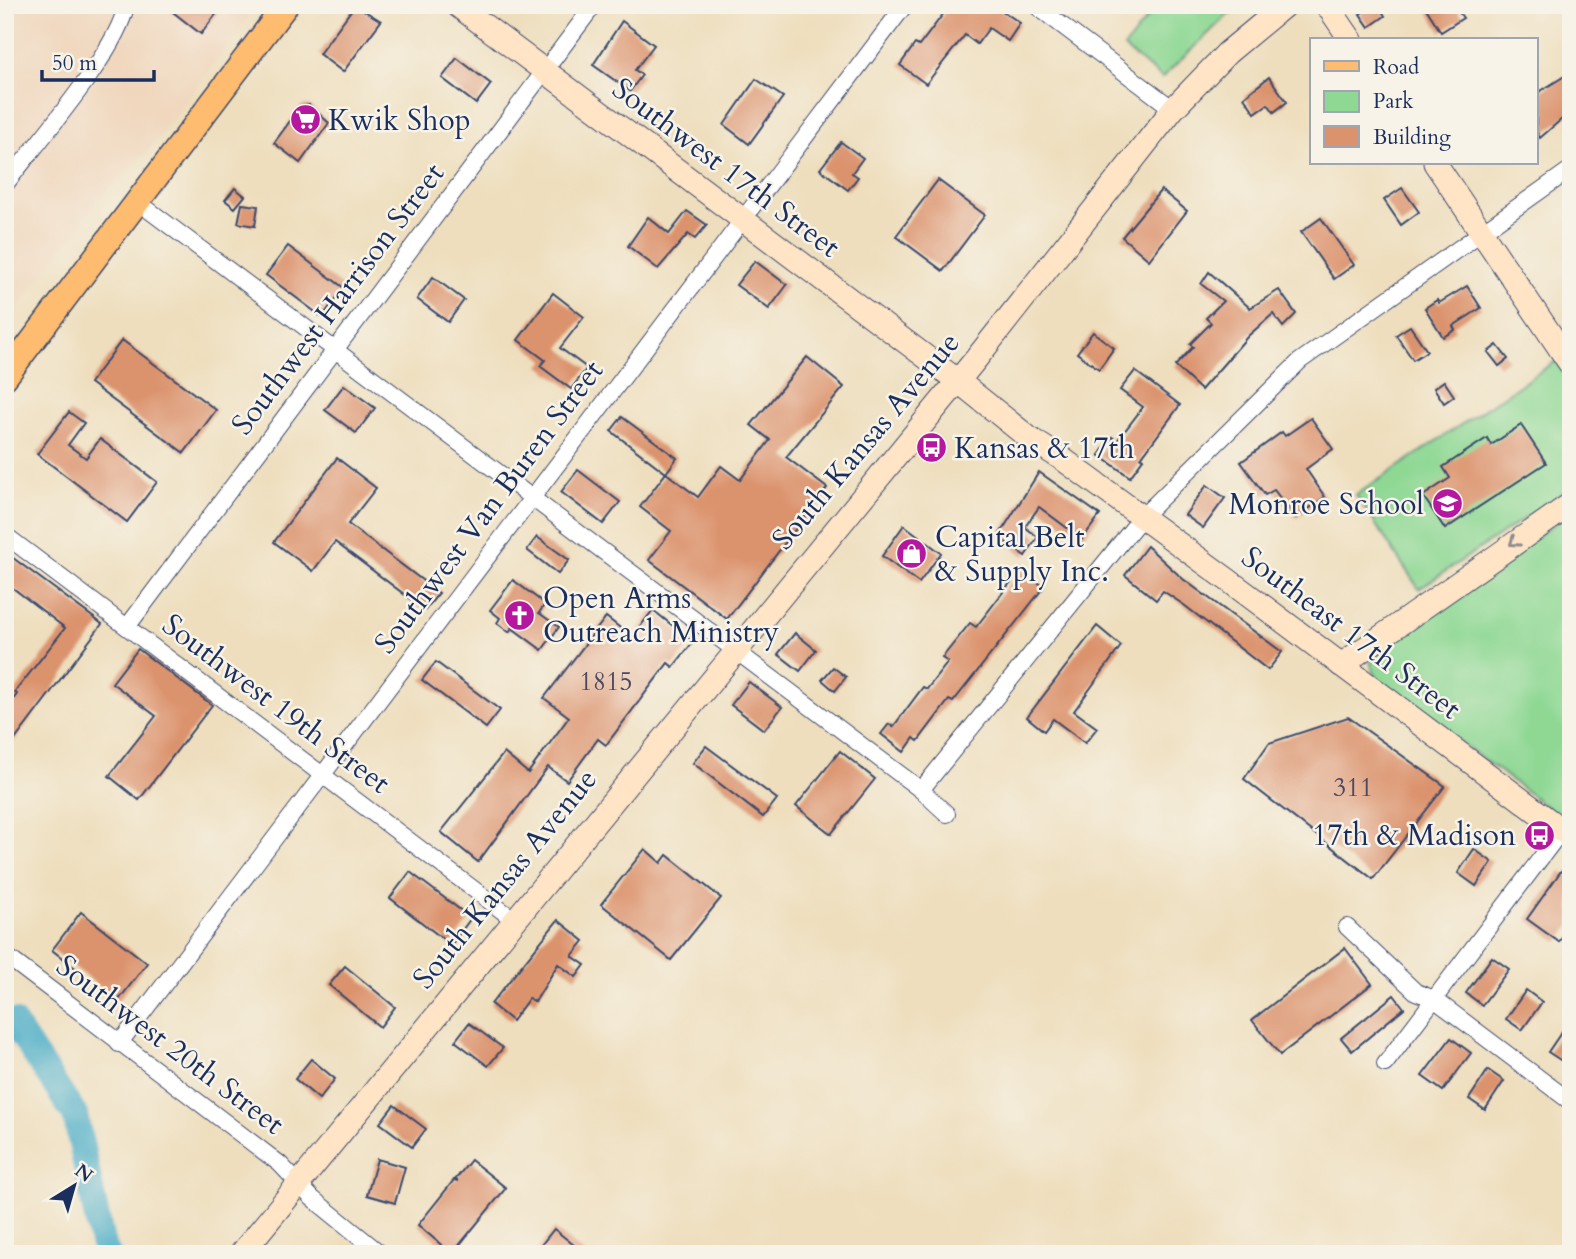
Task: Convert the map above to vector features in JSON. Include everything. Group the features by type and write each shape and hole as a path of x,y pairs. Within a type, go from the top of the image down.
{"main road":[{"path":"5,377 286,5"},
{"name":"Southwest 17th Street","path":"457,5 958,381"},
{"name":"South Kansas Avenue","path":"241,1254 734,649 958,381 1173,109 1227,53 1285,5"},
{"path":"1327,5 1350,38"},
{"path":"1435,164 1571,365"},
{"name":"Southeast 17th Street","path":"958,381 1029,438 1064,460 1566,833"},
{"path":"1341,665 1571,504"}],"street":[{"path":"5,186 101,58 124,18 126,5"},
{"name":"Southwest Harrison Street","path":"127,627 594,5"},
{"name":"Southwest Van Buren Street","path":"120,1044 531,496 905,5"},
{"path":"1035,5 1173,109"},
{"path":"921,790 1141,518 1300,361 1571,169"},
{"path":"138,202 921,790 947,814"},
{"name":"Southwest 19th Street","path":"5,534 513,919"},
{"path":"1385,1064 1566,833"},
{"path":"1347,927 1416,992 1434,999 1571,1102"},
{"name":"Southwest 20th Street","path":"5,955 280,1164 298,1183 381,1254"}],"shaded area":[{"path":"5,5 257,5 155,143 106,191 5,326"}],"green space":[{"path":"1157,5 1238,5 1162,78 1124,48"},
{"path":"1556,361 1571,383 1571,487 1419,589 1356,495"},
{"path":"1571,512 1571,825 1378,680 1371,665 1371,657"}],"building":[{"path":"164,5 223,5 201,34"},
{"path":"355,5 381,21 343,72 319,54"},
{"path":"950,5 994,5 1020,23 1008,41 989,28 977,44 965,35 926,84 900,65 915,44 919,46"},
{"path":"1373,5 1378,5 1385,16 1369,27 1360,14"},
{"path":"1424,5 1454,5 1463,18 1441,32"},
{"path":"622,21 654,45 635,70 642,75 630,91 593,65"},
{"path":"457,58 491,84 476,104 442,78"},
{"path":"1571,72 1571,111 1540,138 1538,134 1538,93"},
{"path":"1269,77 1287,102 1274,112 1268,104 1255,113 1244,97"},
{"path":"756,79 783,97 749,144 724,125"},
{"path":"309,105 329,123 300,163 274,143 301,106"},
{"path":"841,142 863,158 852,173 858,177 848,190 820,169"},
{"path":"938,180 985,215 943,271 896,236"},
{"path":"235,188 245,196 235,208 225,200"},
{"path":"1402,188 1419,212 1401,225 1384,200"},
{"path":"1161,190 1187,211 1149,260 1122,237"},
{"path":"242,204 258,206 255,226 238,223"},
{"path":"687,211 707,225 695,239 688,234 658,269 628,246 648,217 669,234"},
{"path":"1321,218 1354,265 1334,279 1301,232"},
{"path":"288,246 344,288 322,317 266,275"},
{"path":"755,261 787,285 769,309 736,285"},
{"path":"1209,272 1250,308 1279,290 1296,314 1283,327 1273,314 1248,336 1201,390 1175,366 1193,347 1190,344 1211,323 1206,318 1223,301 1201,284"},
{"path":"433,277 464,300 448,322 417,299"},
{"path":"1467,286 1481,308 1453,326 1455,330 1443,337 1425,308"},
{"path":"553,293 584,317 560,348 587,368 571,389 540,366 545,360 518,340"},
{"path":"1410,326 1427,351 1413,360 1396,335"},
{"path":"1093,332 1114,348 1099,369 1077,353"},
{"path":"122,340 216,410 184,453 90,383"},
{"path":"1497,345 1508,359 1499,366 1488,352"},
{"path":"807,357 844,387 786,457 827,488 727,619 649,560 671,531 640,507 666,473 698,497 721,466 740,480 770,440 751,425"},
{"path":"1135,371 1180,405 1130,477 1099,455 1112,437 1117,441 1143,407 1120,390"},
{"path":"1444,381 1454,396 1444,403 1434,388"},
{"path":"344,385 375,408 356,433 325,410"},
{"path":"69,412 84,423 68,445 86,458 100,439 157,482 127,522 37,454"},
{"path":"622,417 677,458 666,473 611,431"},
{"path":"1311,418 1333,449 1306,469 1325,497 1296,518 1274,490 1265,495 1241,462 1282,432 1285,436"},
{"path":"1521,425 1546,463 1445,529 1423,496 1450,478 1443,467 1487,438 1491,445"},
{"path":"337,458 376,488 348,524 439,593 425,610 335,542 313,571 274,542"},
{"path":"578,470 620,502 603,524 561,492"},
{"path":"1039,472 1100,515 1082,539 1039,507 1025,527 1038,537 1025,556 998,537"},
{"path":"1207,485 1225,498 1203,528 1185,515"},
{"name":"Capital Belt & Supply Inc.","path":"904,525 941,553 919,583 882,556"},
{"path":"537,537 569,560 558,574 527,550"},
{"path":"1147,546 1183,579 1282,652 1268,670 1163,591 1156,600 1125,575"},
{"path":"5,552 102,624 5,753 5,711 17,694 15,692 65,628 5,582"},
{"path":"1021,569 1044,587 953,702 949,700 918,741 914,738 904,752 881,734 889,724 893,727 923,687 927,689 948,662 942,658 970,623 976,627"},
{"name":"Open Arms Outreach Ministry","path":"513,580 545,604 539,613 559,627 542,650 512,628 509,632 497,623 500,618 490,610"},
{"path":"653,610 693,642 673,667 668,663 606,745 598,739 567,781 548,767 478,862 441,832 504,753 528,773 569,717 544,698 606,617 632,637"},
{"path":"1097,626 1121,646 1074,711 1097,728 1085,743 1053,719 1044,731 1027,717"},
{"path":"795,633 816,650 800,671 778,654"},
{"path":"138,649 212,705 139,800 109,776 156,716 112,683"},
{"path":"436,662 500,710 486,728 422,680"},
{"path":"833,667 846,677 835,691 822,680"},
{"path":"749,682 782,707 764,730 731,705"},
{"path":"1348,717 1445,786 1373,879 1244,779 1269,743"},
{"path":"706,746 777,799 763,817 693,763"},
{"path":"840,751 875,779 831,834 796,806"},
{"path":"645,849 661,863 667,855 721,898 671,960 601,904"},
{"path":"1474,849 1492,862 1476,886 1458,873"},
{"path":"1561,871 1571,878 1571,925 1559,942 1527,919"},
{"path":"410,872 471,918 451,945 390,898"},
{"path":"81,912 147,963 118,1001 52,950"},
{"path":"558,920 584,941 572,956 585,965 576,977 558,964 535,1002 529,998 512,1021 491,1004"},
{"path":"1345,948 1372,984 1280,1055 1252,1020"},
{"path":"1492,957 1509,969 1482,1005 1466,993"},
{"path":"345,966 395,1007 380,1027 329,985"},
{"path":"1526,990 1542,1002 1522,1030 1506,1019"},
{"path":"1394,995 1404,1008 1352,1051 1341,1038"},
{"path":"1571,1018 1571,1067 1548,1052"},
{"path":"469,1023 503,1048 488,1066 455,1041"},
{"path":"1451,1038 1471,1053 1443,1091 1422,1076"},
{"path":"311,1059 335,1079 319,1099 295,1079"},
{"path":"1488,1070 1504,1081 1485,1110 1469,1099"},
{"path":"394,1105 426,1129 412,1147 380,1123"},
{"path":"377,1159 405,1167 395,1203 367,1195"},
{"path":"471,1160 506,1188 452,1254 418,1225 454,1180 458,1181 455,1180"},
{"path":"554,1229 585,1254 534,1254"}],"waterway":[{"path":"5,1023 13,1022 75,1115 102,1242 108,1254"}],"place":[{"name":"Kwik Shop","path":"305,120"},
{"name":"Kansas & 17th","path":"931,448"},
{"name":"Monroe School","path":"1447,504"},
{"name":"Capital Belt & Supply Inc.","path":"912,554"},
{"name":"Open Arms Outreach Ministry","path":"520,615"},
{"name":"17th & Madison","path":"1539,835"}]}
